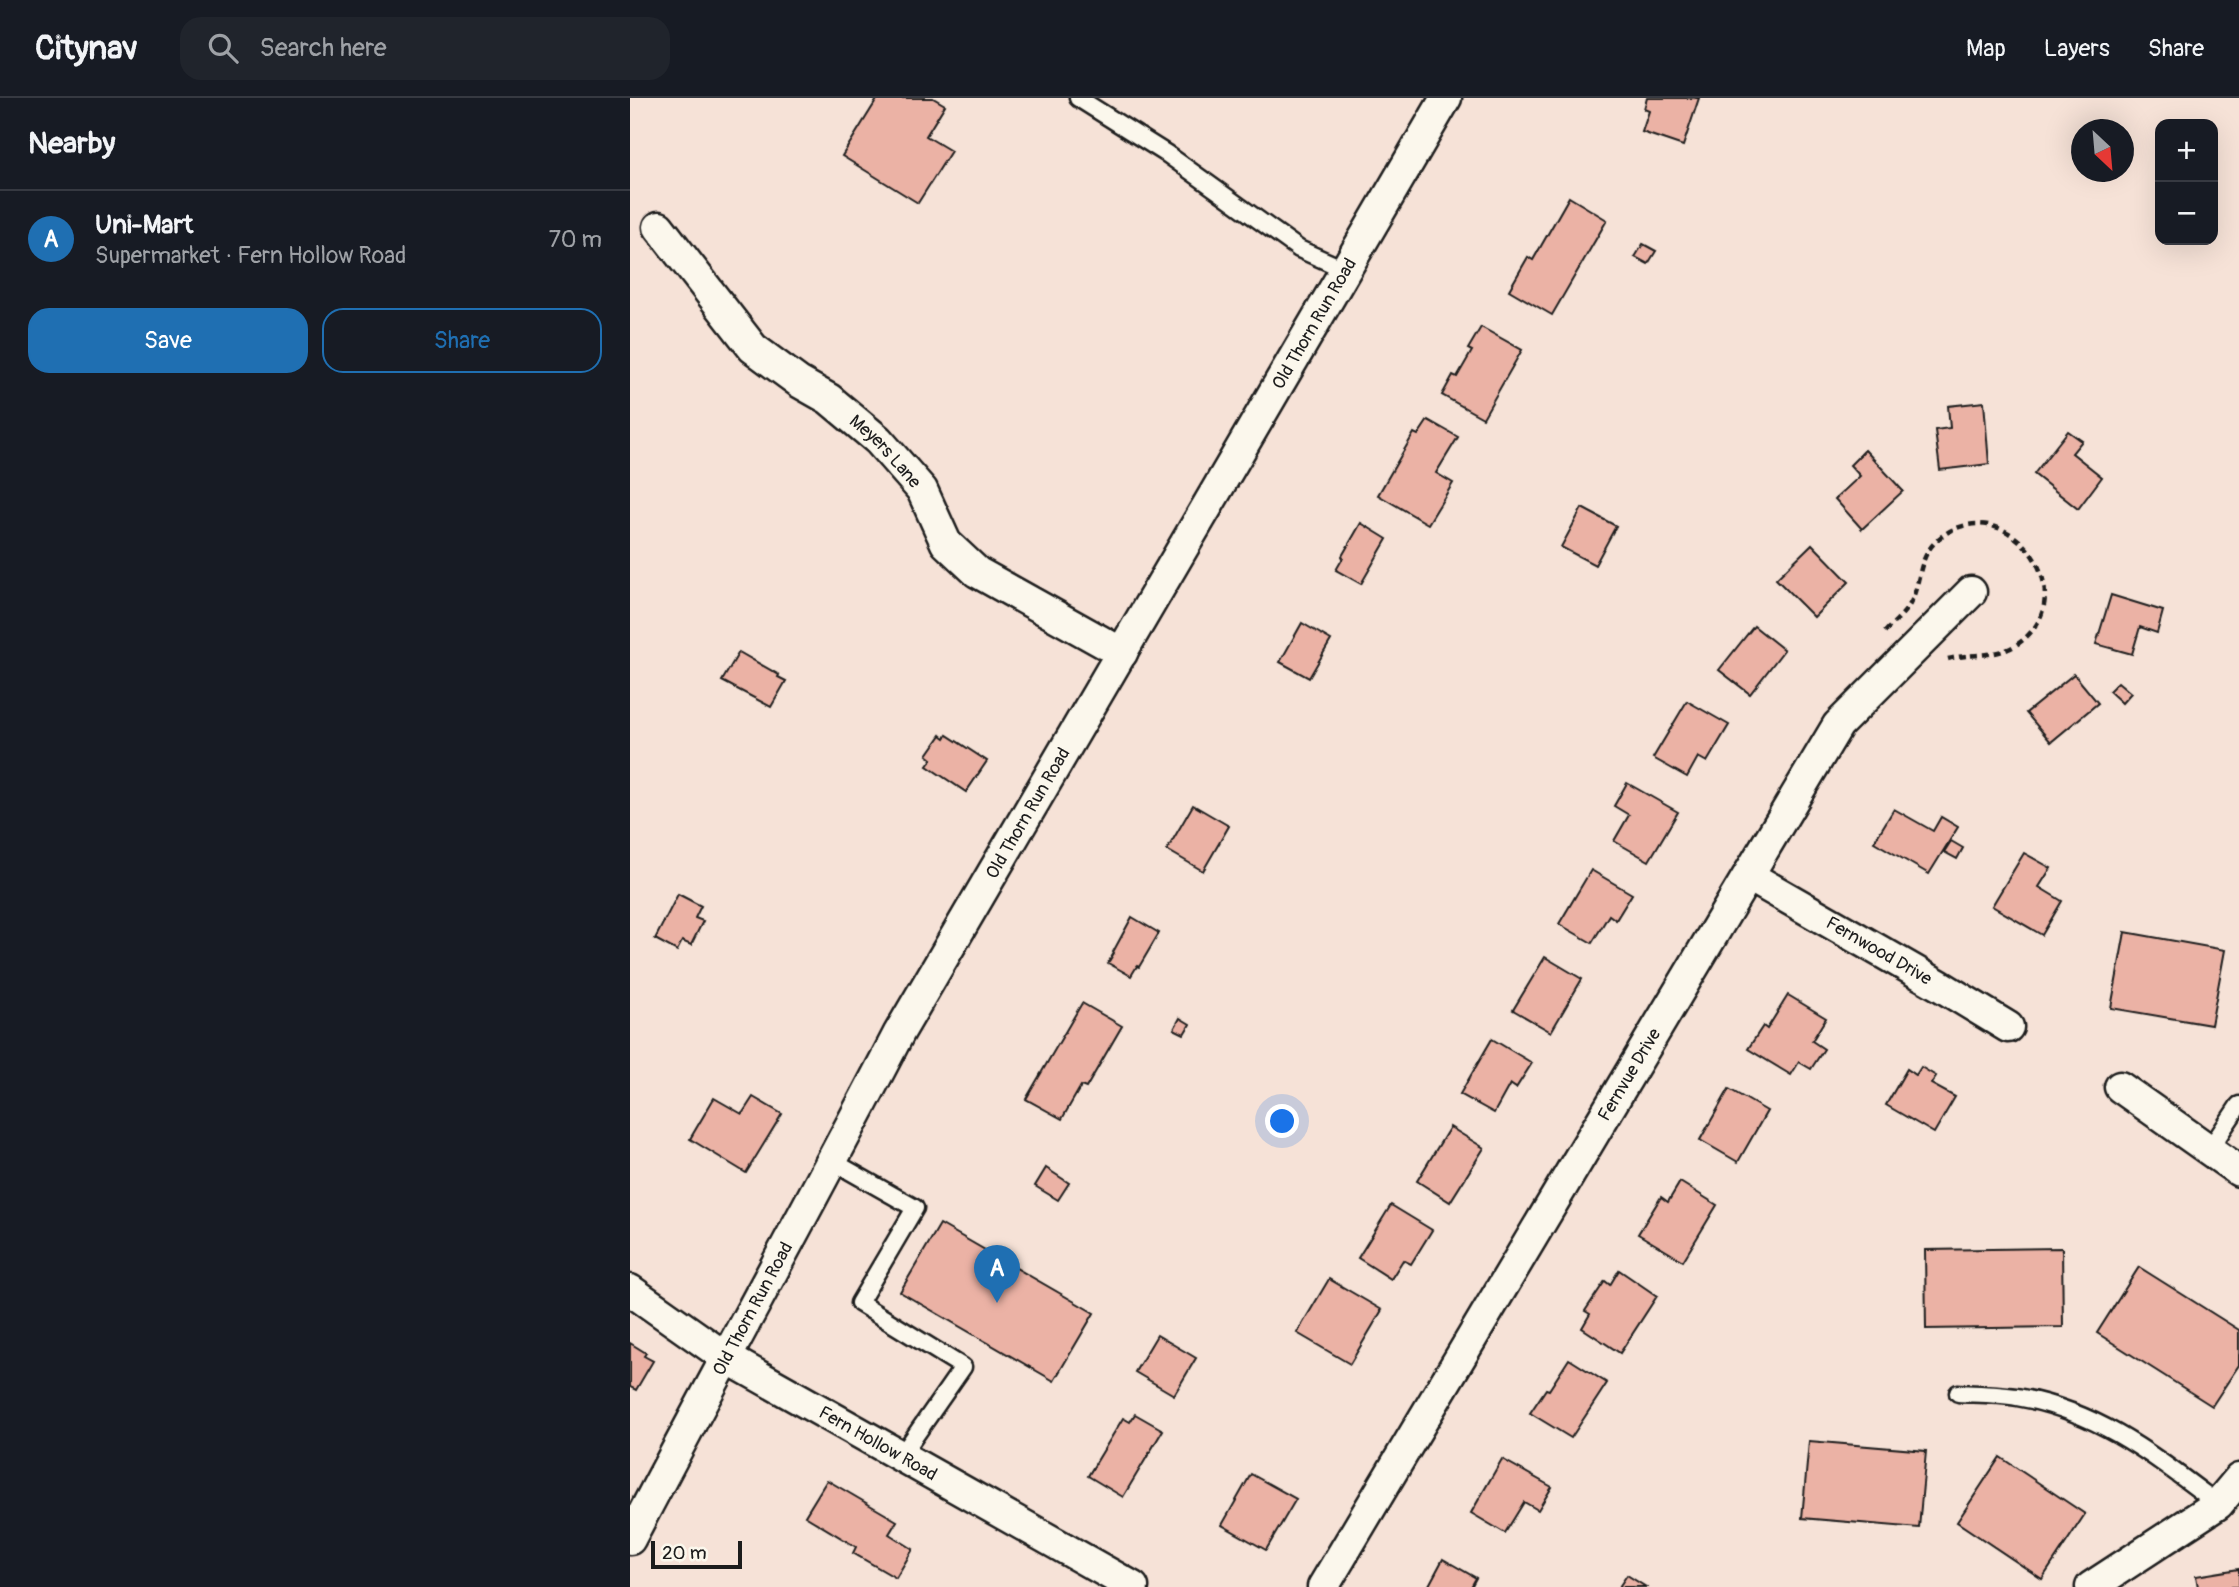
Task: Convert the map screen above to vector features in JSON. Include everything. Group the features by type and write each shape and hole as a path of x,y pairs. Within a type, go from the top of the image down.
{"street":[{"name":"Old Thorn Run Road","path":"630,1539 899,1033 1446,98"},
{"name":"Meyers Lane","path":"659,227 753,348 799,382 829,399 878,440 922,490 946,543 977,572 1122,653"},
{"name":"Fernvue Drive","path":"1323,1587 1838,725 1971,592"},
{"name":"Fernwood Drive","path":"1749,876 2008,1027"},
{"path":"2120,1087 2239,1171"},
{"name":"Fern Hollow Road","path":"630,1290 725,1357 1133,1587"},
{"path":"2091,1587 2218,1504 2239,1479"}],"lane":[{"path":"1078,98 1167,154 1299,249 1346,270"},
{"path":"2210,1150 2239,1105"},
{"path":"832,1161 915,1208 859,1303 963,1367 901,1456"},
{"path":"1958,1393 2017,1397 2074,1412 2127,1438 2218,1504"}],"building":[{"path":"878,98 933,98 945,105 926,136 951,151 918,203 842,156"},
{"path":"1647,98 1699,98 1683,146 1642,132 1649,111 1644,109"},
{"path":"1569,197 1607,220 1552,315 1509,290 1528,257 1533,260"},
{"path":"1643,244 1656,251 1648,264 1635,257"},
{"path":"1481,327 1522,350 1483,418 1442,395 1453,375 1457,377 1472,351 1468,349"},
{"path":"1984,402 1989,464 1940,470 1935,430 1950,428 1948,406"},
{"path":"1428,420 1458,437 1436,473 1453,483 1428,524 1378,495 1414,433 1418,435"},
{"path":"2068,431 2082,441 2072,453 2102,477 2078,509 2034,474"},
{"path":"1865,450 1903,491 1862,529 1835,499 1860,476 1850,465"},
{"path":"1582,508 1616,526 1595,565 1561,547"},
{"path":"1361,523 1387,539 1361,584 1336,570"},
{"path":"1812,544 1849,582 1814,617 1776,579"},
{"path":"2111,595 2163,611 2157,633 2140,627 2132,654 2096,644"},
{"path":"1302,623 1331,640 1309,678 1280,662"},
{"path":"1754,626 1784,650 1750,694 1719,670"},
{"path":"739,652 786,681 771,707 722,681"},
{"path":"2074,674 2098,703 2051,742 2026,713"},
{"path":"2118,682 2131,693 2122,703 2109,691"},
{"path":"1687,701 1729,725 1707,762 1698,757 1687,777 1653,758"},
{"path":"941,735 945,738 947,735 987,761 966,792 927,766 932,759 927,755"},
{"path":"1627,783 1678,812 1649,861 1614,841 1629,815 1614,806"},
{"path":"1193,805 1229,826 1203,871 1167,850"},
{"path":"1894,809 1933,831 1941,817 1958,827 1929,874 1874,842"},
{"path":"1951,841 1963,848 1957,859 1944,852"},
{"path":"2024,853 2051,868 2039,887 2062,901 2042,935 1992,906"},
{"path":"1591,870 1632,894 1616,920 1609,915 1592,943 1559,924"},
{"path":"678,894 701,906 695,918 703,921 691,945 682,941 677,951 655,939"},
{"path":"1132,917 1159,933 1131,976 1108,963"},
{"path":"2125,932 2225,950 2211,1025 2111,1008"},
{"path":"1545,957 1582,979 1551,1032 1513,1010"},
{"path":"1788,995 1826,1018 1812,1041 1824,1049 1811,1069 1799,1062 1791,1075 1748,1049 1763,1026 1767,1029"},
{"path":"1082,1003 1122,1026 1086,1088 1081,1086 1062,1119 1026,1099"},
{"path":"1180,1018 1190,1024 1184,1034 1174,1029"},
{"path":"1492,1039 1532,1063 1516,1088 1510,1084 1494,1113 1460,1094"},
{"path":"1921,1067 1936,1076 1931,1084 1955,1097 1934,1133 1886,1105 1907,1069 1916,1075"},
{"path":"1729,1089 1767,1111 1738,1162 1700,1140"},
{"path":"753,1097 782,1114 746,1173 690,1139 714,1098 742,1114"},
{"path":"1450,1127 1484,1148 1450,1202 1417,1181"},
{"path":"1046,1168 1069,1183 1058,1200 1035,1186"},
{"path":"1680,1182 1717,1205 1683,1261 1638,1234 1661,1197 1668,1202"},
{"path":"1391,1205 1432,1230 1411,1264 1403,1260 1391,1279 1358,1258"},
{"path":"940,1224 1094,1313 1054,1381 900,1292"},
{"path":"2062,1248 2063,1327 1926,1329 1925,1250"},
{"path":"2139,1267 2239,1330 2239,1365 2212,1406 2097,1333"},
{"path":"1619,1270 1657,1296 1620,1353 1582,1328 1590,1314 1585,1311 1605,1281 1610,1285"},
{"path":"1329,1279 1382,1310 1350,1364 1297,1333"},
{"path":"1157,1335 1196,1358 1174,1395 1135,1372"},
{"path":"630,1343 653,1361 636,1390 630,1387"},
{"path":"1569,1359 1607,1383 1571,1438 1530,1413"},
{"path":"1135,1414 1163,1430 1123,1497 1088,1476 1123,1418 1130,1422"},
{"path":"1809,1441 1926,1451 1919,1528 1802,1518"},
{"path":"2000,1457 2085,1514 2042,1579 1957,1522"},
{"path":"1502,1459 1552,1487 1538,1510 1524,1502 1505,1533 1471,1513"},
{"path":"1251,1474 1296,1499 1266,1550 1222,1525"},
{"path":"827,1480 897,1521 889,1534 913,1549 896,1578 853,1553 856,1547 805,1516"},
{"path":"1443,1559 1476,1578 1471,1587 1428,1587"},
{"path":"2239,1569 2239,1587 2198,1587 2196,1576"},
{"path":"1627,1575 1646,1587 1619,1587"}],"place":[{"name":"Uni-Mart","path":"997,1303"}]}
